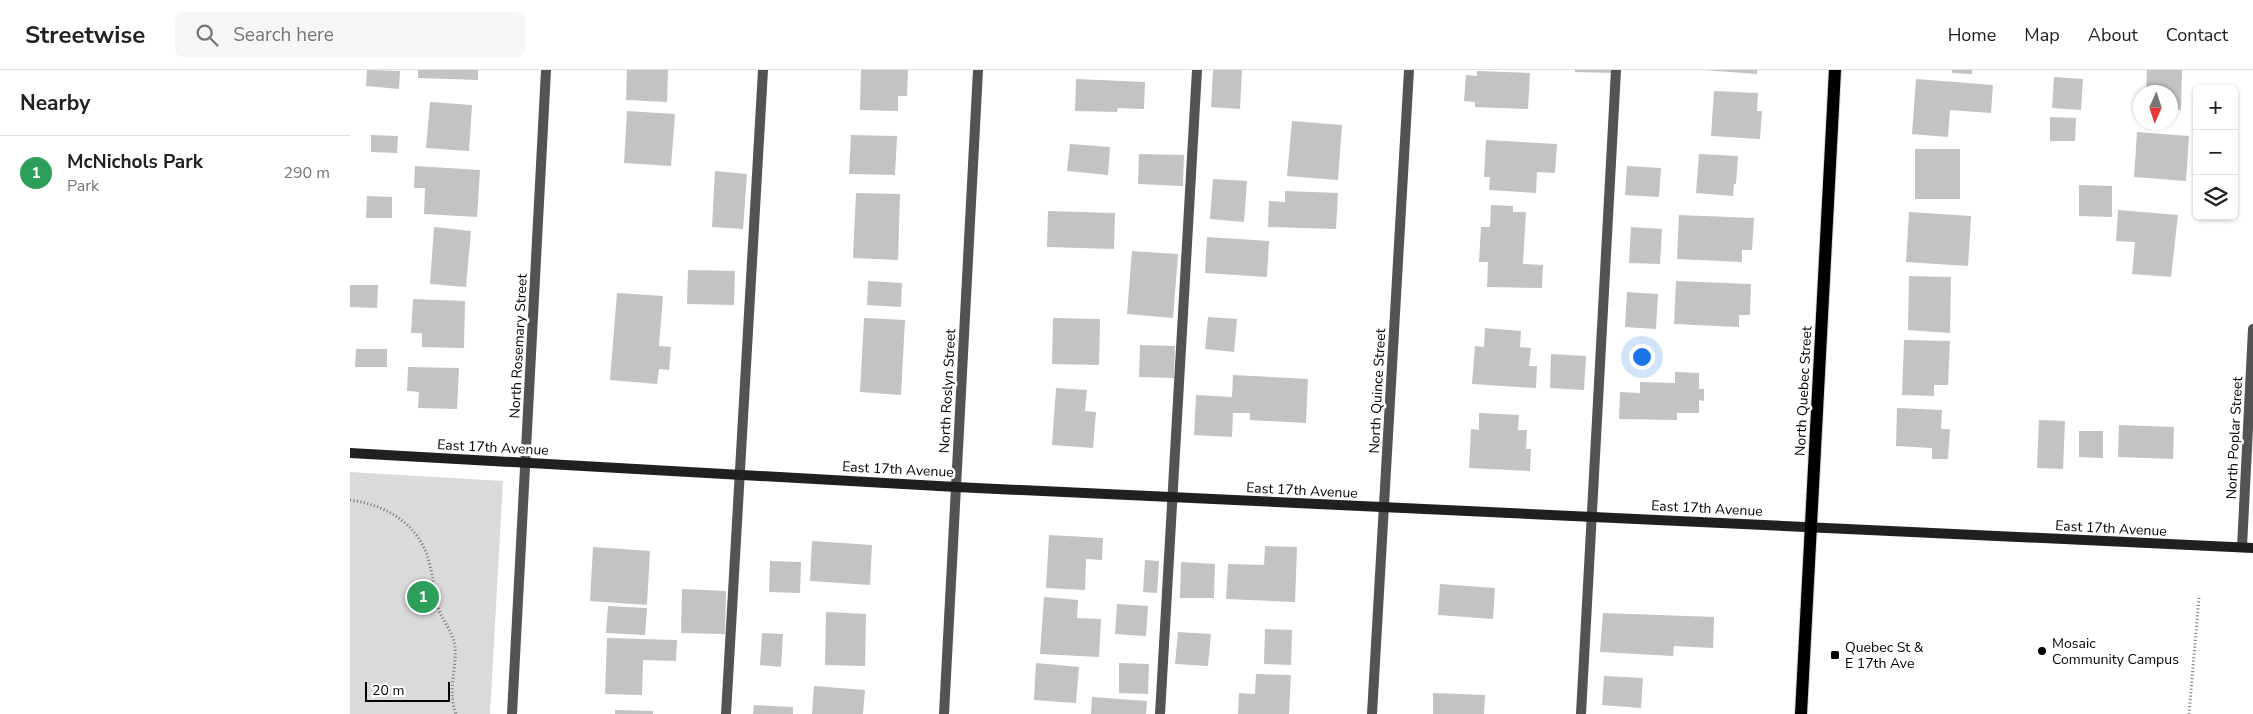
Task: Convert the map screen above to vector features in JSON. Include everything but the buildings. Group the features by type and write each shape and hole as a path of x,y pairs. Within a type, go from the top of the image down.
{"main road":[{"name":"North Quebec Street","path":"1801,714 1834,70"}],"street":[{"name":"North Rosemary Street","path":"512,714 546,70"},
{"path":"726,714 764,70"},
{"name":"North Roslyn Street","path":"944,714 978,70"},
{"path":"1160,714 1197,70"},
{"name":"North Quince Street","path":"1372,714 1409,70"},
{"path":"1582,714 1616,70"},
{"name":"North Poplar Street","path":"2248,548 2253,329"},
{"name":"East 17th Avenue","path":"350,453 1384,508 2248,548"}],"path":[{"path":"350,500 365,502 400,517 422,541 431,566 438,608 452,636 455,647 451,699 456,714"},
{"path":"2189,714 2199,597"}],"shaded area":[{"path":"350,472 503,481 490,714 350,714"}],"place":[{"name":"McNichols Park","path":"423,597"},
{"name":"Mosaic Community Campus","path":"2042,651"},
{"name":"Quebec St & E 17th Ave","path":"1835,655"}]}
